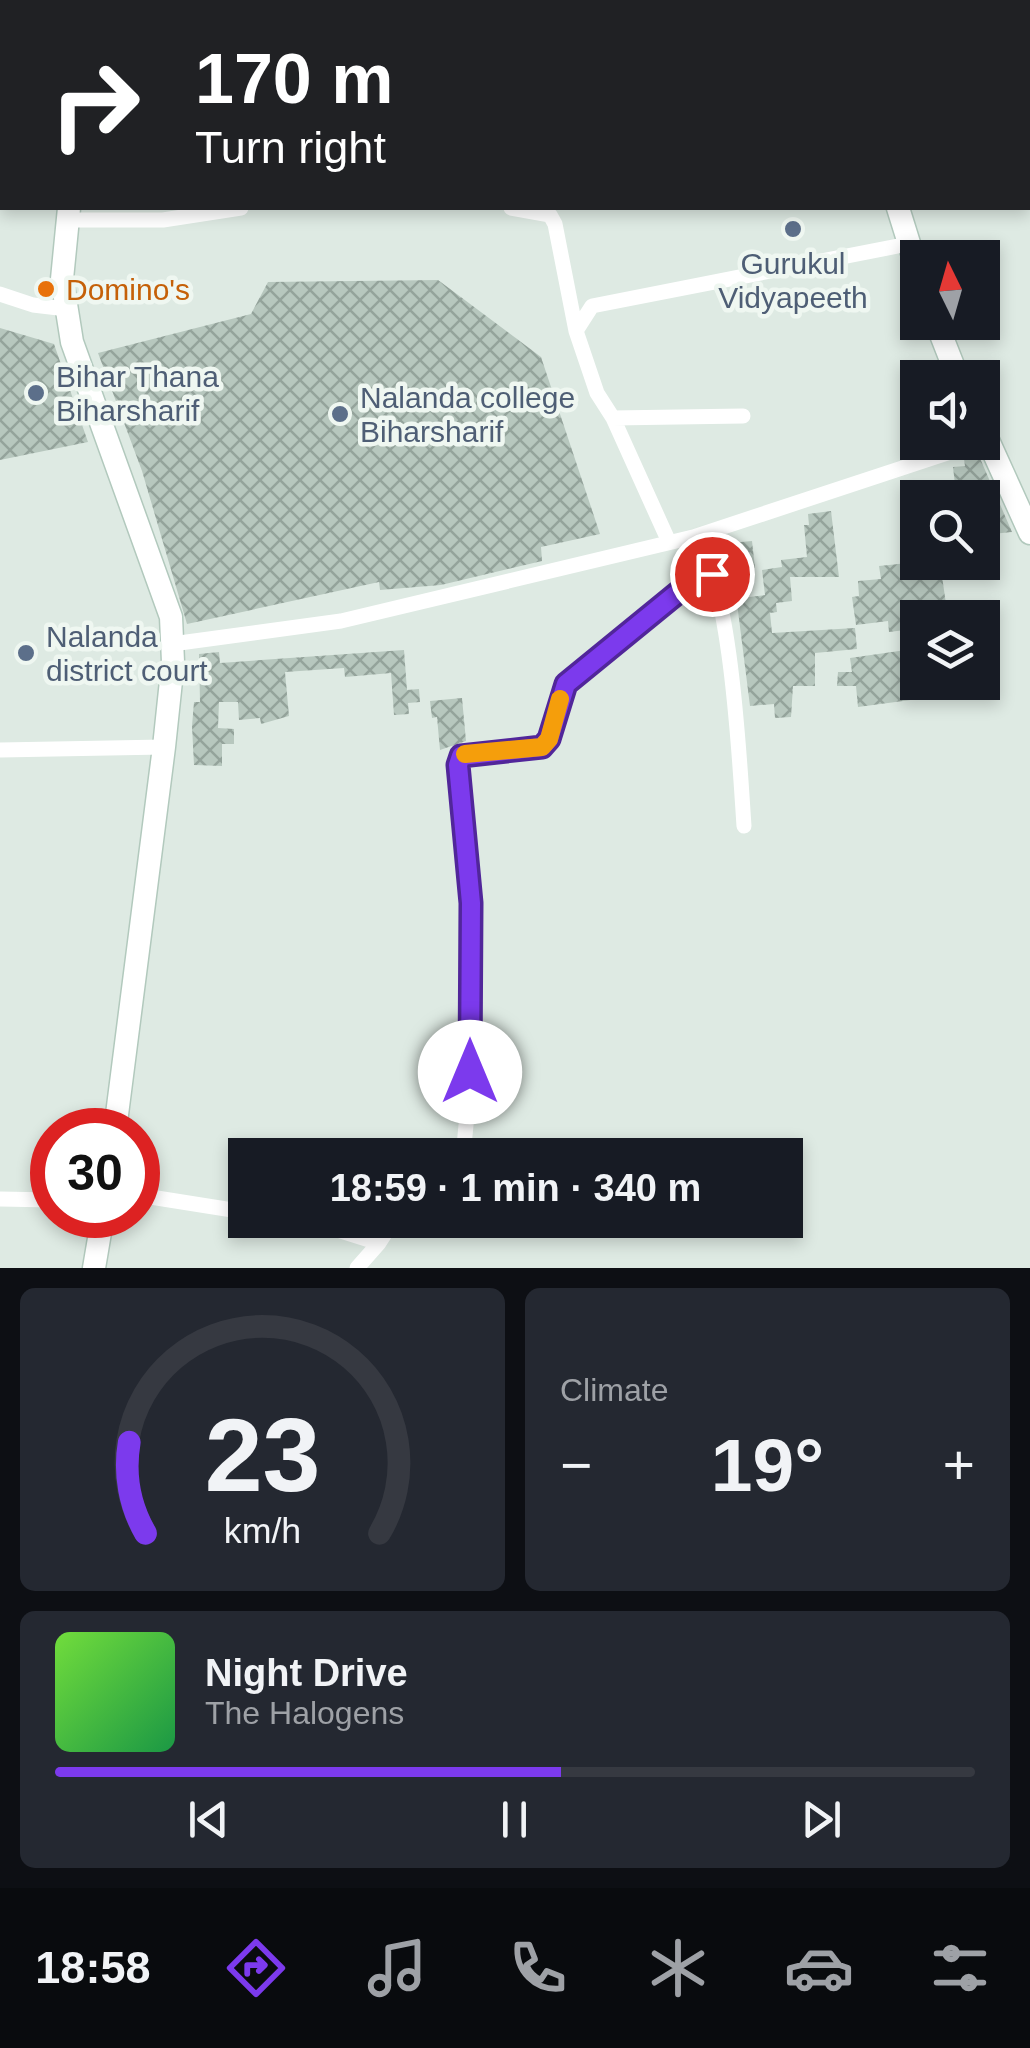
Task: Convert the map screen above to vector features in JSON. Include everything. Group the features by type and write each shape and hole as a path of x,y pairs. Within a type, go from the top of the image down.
{"main road":[{"path":"899,210 907,240"},
{"path":"69,214 62,279 72,342 171,617 164,747 118,1108"},
{"path":"995,460 1030,532"},
{"path":"94,1268 100,1238"}],"street":[{"path":"69,214 163,220 229,210"},
{"path":"522,210 550,215 555,224 576,331 597,394 612,418 668,542"},
{"path":"576,331 592,306 900,246"},
{"path":"0,294 33,305 66,308"},
{"path":"612,418 742,416"},
{"path":"172,644 340,620 693,537 919,460"},
{"path":"693,537 701,544 712,574 728,652 744,826"},
{"path":"461,1138 470,1094 471,903 458,765 461,756 542,747 549,739 566,684 686,586 712,574"},
{"path":"0,750 164,747"},
{"path":"160,1198 228,1209"},
{"path":"0,1199 30,1200"},
{"path":"363,1238 379,1243"},
{"path":"357,1268 382,1238"}],"building":[{"name":"Nalanda college Biharsharif","path":"438,280 541,357 600,534 541,547 542,561 441,585 380,590 379,582 187,624 142,471 98,353 251,314 268,282"},
{"name":"Bihar Thana Biharsharif","path":"0,328 54,344 88,442 0,460"},
{"path":"964,460 981,460 989,480 954,480 953,467 965,466"},
{"path":"1000,504 1012,532 1000,533"},
{"path":"831,511 839,577 790,577 792,601 776,603 777,612 770,613 772,633 855,628 857,649 815,653 815,686 793,686 791,717 775,718 774,704 750,706 737,603 732,604 727,562 732,562 730,543 752,541 755,568 738,570 741,598 765,595 762,570 782,567 781,560 807,557 804,525 809,525 808,514"},
{"path":"900,564 900,580 943,580 945,600 900,600 900,631 889,632 888,621 856,625 852,597 859,596 858,581 881,579 879,566"},
{"path":"404,650 407,690 419,689 420,702 408,703 409,714 394,715 391,673 345,677 344,668 285,672 289,716 261,724 260,718 239,720 238,702 219,702 218,728 234,729 234,744 222,744 222,766 194,765 192,726 194,702 200,702 199,654 219,652 220,663"},
{"path":"900,651 900,700 910,700 858,707 856,686 837,686 838,672 852,672 850,658"},
{"path":"462,698 466,741 440,750 437,717 432,718 430,701"}],"slow traffic":[{"path":"465,754 542,747 549,739 560,699"}],"place":[{"name":"Gurukul Vidyapeeth","path":"793,229"},
{"name":"Domino's","path":"46,289"},
{"name":"Bihar Thana Biharsharif","path":"36,393"},
{"name":"Nalanda college Biharsharif","path":"340,414"},
{"name":"Nalanda district court","path":"26,653"}],"route":[{"path":"470,1072 471,903 458,765 461,756 542,747 549,739 566,684 588,670 686,586 712,574"}]}
